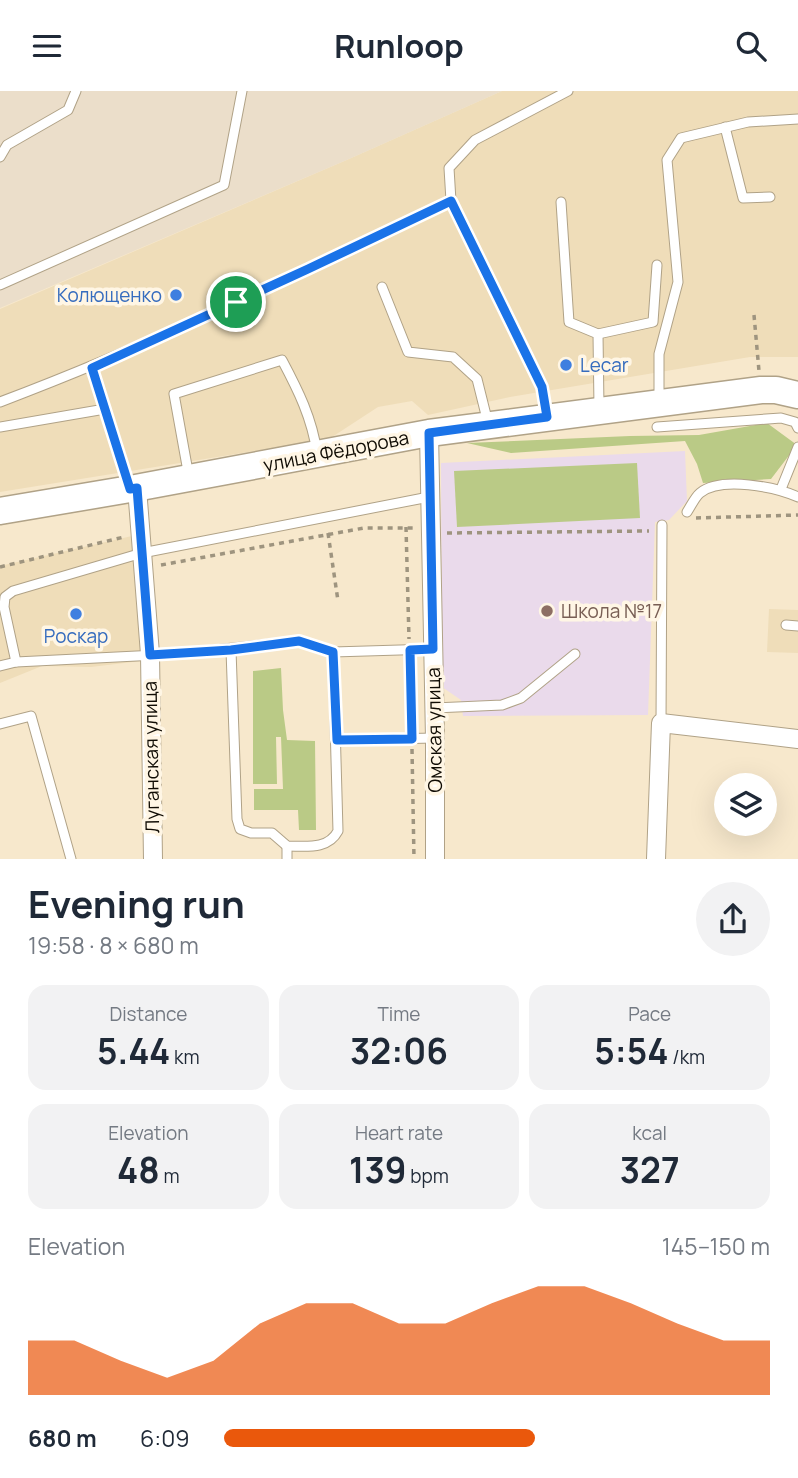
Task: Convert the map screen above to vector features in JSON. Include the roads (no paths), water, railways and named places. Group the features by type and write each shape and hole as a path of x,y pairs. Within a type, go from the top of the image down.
{"main road":[{"name":"улица Фёдорова","path":"0,511 134,489 429,433 599,410 658,415 761,390 798,395"}],"street":[{"name":"Омская улица","path":"429,433 435,859"},
{"name":"Луганская улица","path":"134,489 141,533 150,655 153,859"},
{"path":"656,859 661,723 798,739"}],"lane":[{"path":"0,157 7,145 68,110 76,91"},
{"path":"0,285 225,185 242,91"},
{"path":"547,417 542,387 451,201 449,168 475,140 568,91"},
{"path":"798,120 748,122 681,138 667,160 678,282 659,353 658,415 781,418 795,422 798,428"},
{"path":"725,127 743,198 769,197"},
{"path":"0,402 92,368 451,201"},
{"path":"561,202 569,323 598,334 653,322 657,265"},
{"path":"382,287 408,352 453,357 477,379 489,425"},
{"path":"598,334 599,410"},
{"path":"189,478 174,394 282,360 305,403 314,430 317,454"},
{"path":"92,368 134,489"},
{"path":"0,427 105,409"},
{"path":"781,489 798,447"},
{"path":"687,512 699,493 713,487 758,485 781,489 798,497"},
{"path":"16,662 4,607 5,597 13,590 142,553 429,497"},
{"path":"661,723 662,525"},
{"path":"786,625 798,626"},
{"path":"0,666 16,662 231,650 299,641 333,652 433,649"},
{"path":"231,650 237,819 240,829 251,833 272,833 287,846 326,845 334,840 338,831 333,652"},
{"path":"434,708 502,705 521,698 575,654"},
{"path":"0,724 31,716 71,859"},
{"path":"337,740 435,738"},
{"path":"287,846 287,859"}],"place":[{"name":"Колющенко","path":"176,295"},
{"name":"Lecar","path":"566,365"},
{"name":"Школа №17","path":"547,611"},
{"name":"Роскар","path":"76,614"}]}
